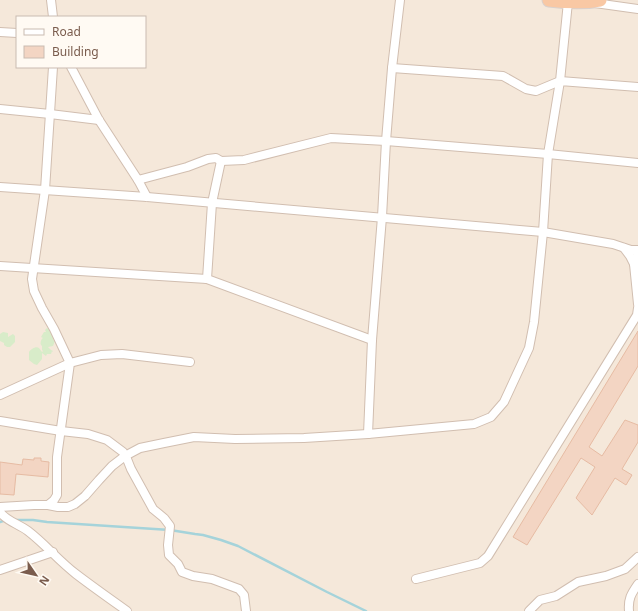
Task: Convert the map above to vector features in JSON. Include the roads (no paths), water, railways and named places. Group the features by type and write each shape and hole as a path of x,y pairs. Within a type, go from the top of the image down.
{"highway":[{"path":"549,0 568,2 595,1"}],"street":[{"path":"51,0 52,16"},
{"path":"368,434 372,340 382,217 386,141 392,68 400,0"},
{"path":"595,1 617,7 638,9"},
{"path":"0,507 48,505 68,507 75,504 85,496 112,466 125,456 140,448 194,436 235,439 304,438 368,434 474,424 491,417 504,402 529,348 534,322 543,232 548,154 560,81 568,2"},
{"path":"0,32 16,33"},
{"path":"48,505 54,500 57,494 57,457 70,363 34,291 32,279 45,190 53,68"},
{"path":"72,68 99,120 138,180 147,197"},
{"path":"392,68 503,76 526,89 536,91 560,81 638,87"},
{"path":"0,109 99,120"},
{"path":"138,180 187,167 208,159 216,158 220,161 244,160 331,138 548,154 638,163"},
{"path":"207,279 212,203 220,161"},
{"path":"0,186 147,197 543,232 613,244 631,250 638,250"},
{"path":"624,248 634,264 638,304"},
{"path":"634,264 638,255"},
{"path":"0,266 207,279 372,340"},
{"path":"416,578 480,563 488,556 637,314 638,308"},
{"path":"0,395 70,363 101,355 122,354 190,362"},
{"path":"0,422 88,434 107,440 123,452 153,509 164,518 170,526 168,545 169,555 178,564 182,572 193,576 212,579 239,589 244,595 246,611"},
{"path":"0,512 9,520 28,530 76,574 127,611"},
{"path":"0,570 53,552"},
{"path":"530,611 540,600 556,596 578,582 606,576 625,569 638,557"},
{"path":"629,611 630,595 638,584"}],"waterway":[{"path":"0,522 6,520"},
{"path":"15,520 170,530 203,535 238,546 366,611"}]}
